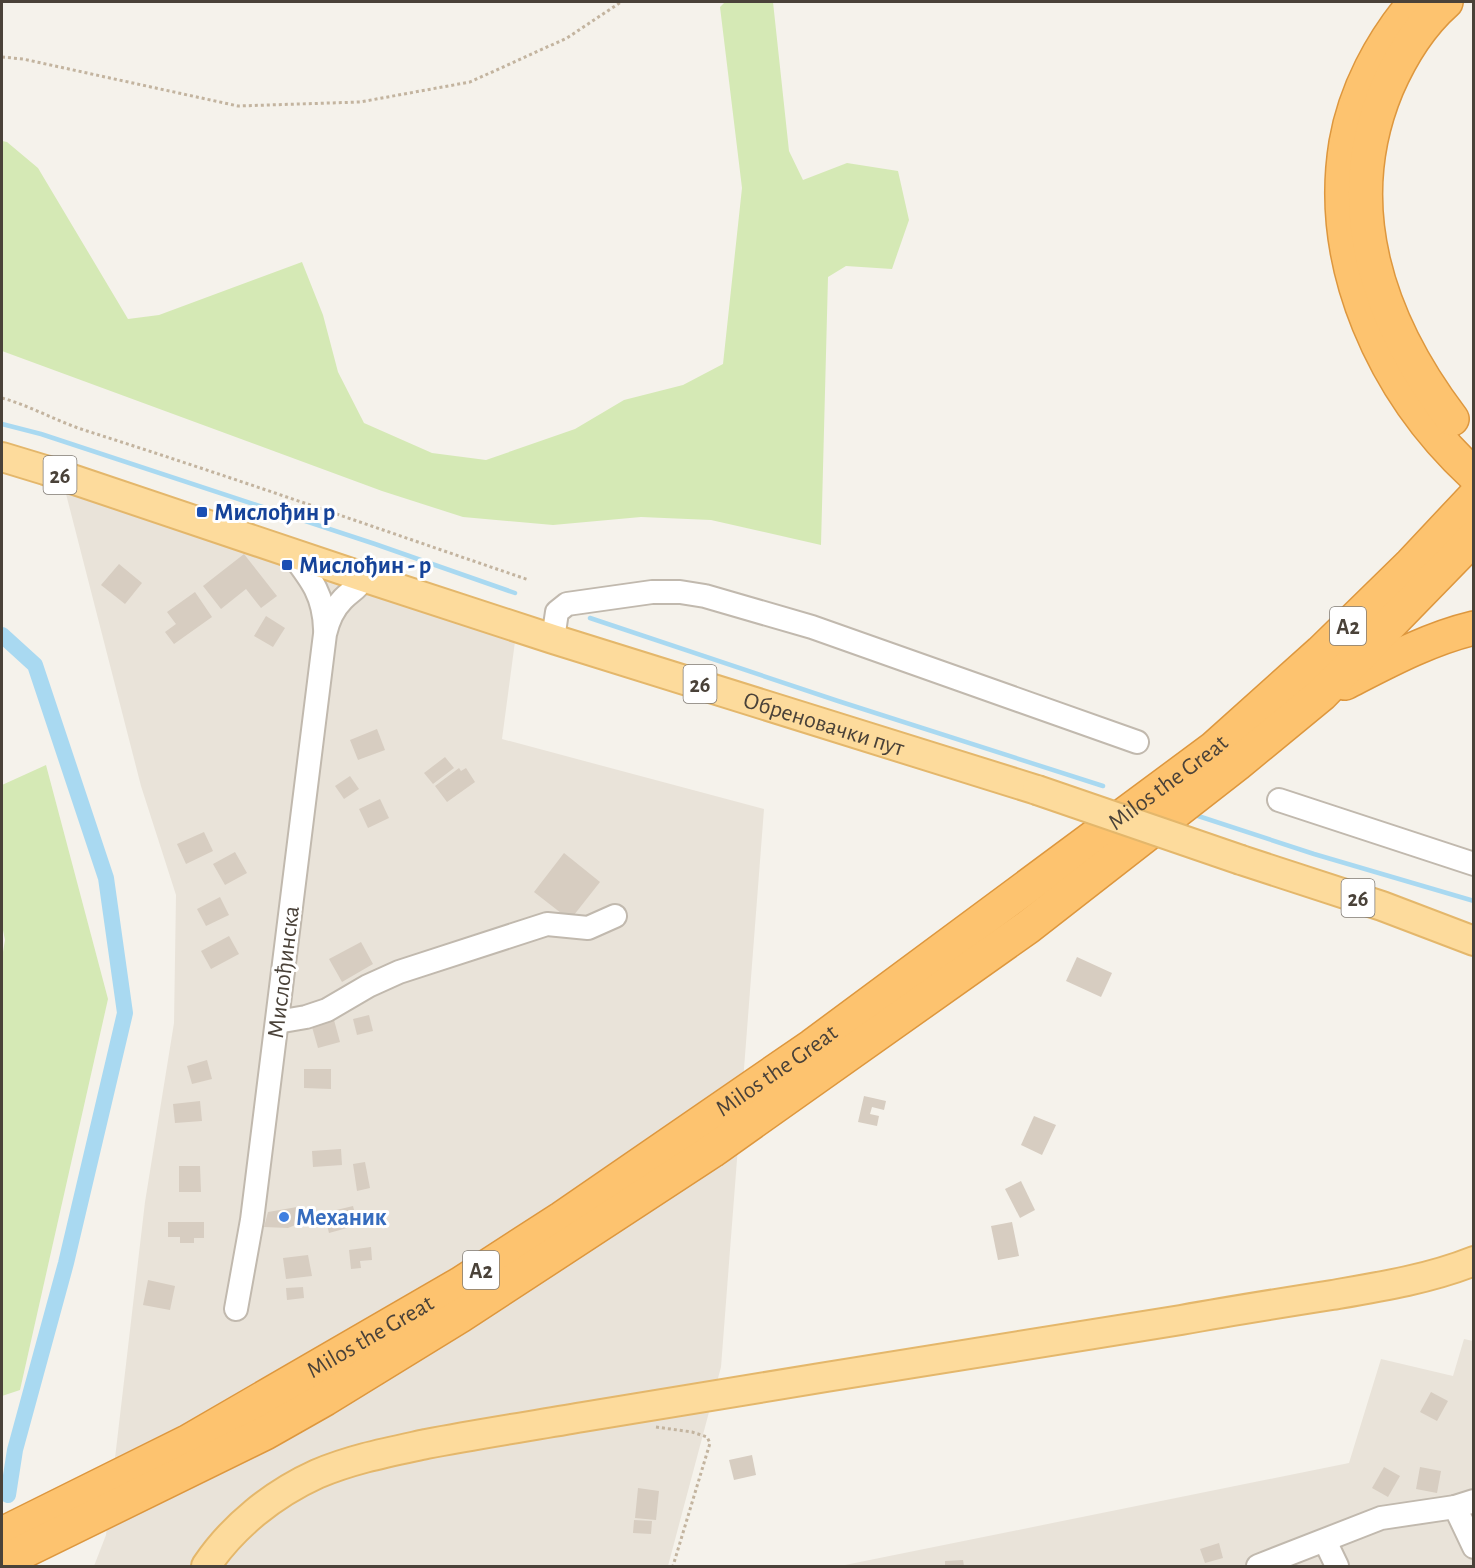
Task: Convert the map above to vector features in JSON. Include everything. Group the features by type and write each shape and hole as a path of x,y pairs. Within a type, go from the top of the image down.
{"highway":[{"path":"1415,2 1399,20 1381,49 1364,81 1354,112 1346,142 1342,175 1346,245 1363,310 1391,370 1410,401 1438,438 1471,470"},
{"path":"1446,2 1413,39 1395,70 1380,106 1369,144 1364,185 1366,224 1374,269 1390,313 1409,354 1432,393 1454,421 1471,470"},
{"name":"Milos the Great","path":"2,1534 189,1441 460,1284 812,1046 1214,748 1321,652 1411,564 1471,470"},
{"name":"Milos the Great","path":"2,1562 265,1432 325,1399 460,1316 703,1157 1028,927 1228,771 1322,694 1473,538"},
{"path":"1322,694 1413,649 1453,633 1473,628"}],"main road":[{"name":"Обреновачки пут","path":"2,457 553,639 1037,790 1382,906 1473,940"},
{"path":"206,1566 232,1534 256,1512 284,1492 315,1475 376,1454 637,1408 920,1364 1356,1291 1441,1273 1473,1261"}],"street":[{"name":"Мислођинска","path":"236,1309 250,1230 325,634 323,610 318,591 291,553"},
{"name":"Мислођинска","path":"325,634 334,609 358,587 363,577"},
{"path":"553,639 558,612 567,604 652,592 680,592 705,596 812,627 1137,742"},
{"path":"1279,800 1473,864"},
{"path":"277,1022 306,1017 327,1010 368,986 399,972 547,924 588,928 615,916"},
{"path":"1258,1566 1381,1518 1428,1503 1464,1504 1473,1547"},
{"path":"1325,1541 1337,1566"}],"path":[{"path":"2,57 23,59 238,106 360,102 470,82 567,38 621,2"},
{"path":"2,398 62,423 205,469 529,580"},
{"path":"637,1408 644,1426 692,1432 707,1437 710,1443 673,1566"}],"shaded area":[{"path":"65,490 516,634 502,739 764,809 721,1367 668,1566 94,1566 106,1535 145,1202 174,1023 176,895 141,786"},
{"path":"1464,1339 1473,1341 1473,1566 840,1566 1349,1463 1381,1359 1453,1376"}],"green space":[{"path":"725,2 773,2 789,151 803,180 847,163 898,171 909,220 892,269 846,266 828,277 821,545 711,520 641,517 553,525 463,517 382,491 2,351 2,141 7,142 38,168 128,319 159,315 302,262 323,315 338,372 364,423 432,453 486,460 575,429 624,400 683,385 723,364 742,188 720,7"},
{"path":"46,765 108,999 20,1390 2,1396 2,958 5,940 2,925 2,785"}],"building":[{"path":"244,554 277,596 261,608 246,589 221,609 203,586"},
{"path":"119,564 142,583 125,604 101,585"},
{"path":"195,592 212,617 174,644 165,632 176,624 167,612"},
{"path":"266,616 285,628 273,647 254,636"},
{"path":"377,729 385,750 358,760 350,740"},
{"path":"445,757 454,768 433,784 424,773"},
{"path":"459,768 461,771 466,768 475,782 447,802 435,786"},
{"path":"350,776 359,789 344,799 335,786"},
{"path":"380,799 389,818 368,828 359,809"},
{"path":"204,832 213,851 186,864 177,844"},
{"path":"235,852 247,873 225,885 213,864"},
{"path":"564,853 600,882 570,920 534,892"},
{"path":"220,897 229,915 206,926 197,909"},
{"path":"229,936 239,954 211,969 201,951"},
{"path":"361,942 373,964 342,982 329,959"},
{"path":"1077,957 1112,973 1101,997 1066,981"},
{"path":"369,1015 373,1031 357,1035 353,1019"},
{"path":"334,1020 340,1042 318,1048 312,1027"},
{"path":"207,1060 212,1079 192,1084 187,1066"},
{"path":"304,1069 331,1069 331,1089 304,1088"},
{"path":"864,1096 886,1101 884,1110 872,1107 870,1114 879,1116 877,1126 858,1122"},
{"path":"200,1101 202,1121 175,1123 173,1104"},
{"path":"1034,1116 1056,1125 1042,1155 1021,1145"},
{"path":"341,1149 342,1165 313,1167 312,1151"},
{"path":"365,1162 370,1188 357,1191 353,1164"},
{"path":"179,1166 200,1166 201,1192 179,1192"},
{"path":"1021,1181 1035,1210 1020,1218 1005,1189"},
{"path":"353,1206 358,1225 329,1233 324,1213"},
{"name":"Механик","path":"297,1207 303,1222 288,1228 264,1227 268,1212"},
{"path":"168,1222 204,1222 204,1238 194,1238 194,1243 180,1243 180,1237 168,1237"},
{"path":"1012,1222 1019,1256 998,1260 991,1226"},
{"path":"371,1247 372,1260 360,1261 361,1268 351,1269 349,1250"},
{"path":"308,1255 312,1276 286,1279 283,1258"},
{"path":"148,1280 175,1286 170,1310 143,1305"},
{"path":"303,1287 304,1298 287,1300 286,1288"},
{"path":"1431,1392 1448,1401 1437,1421 1420,1412"},
{"path":"752,1455 756,1475 734,1480 729,1460"},
{"path":"1384,1467 1400,1476 1388,1497 1372,1488"},
{"path":"1420,1467 1441,1471 1437,1493 1416,1489"},
{"path":"638,1488 659,1491 656,1520 635,1518"},
{"path":"634,1520 652,1521 651,1534 633,1533"},
{"path":"1219,1543 1223,1558 1205,1563 1200,1549"},
{"path":"963,1560 964,1566 945,1566 945,1561"}],"waterway":[{"path":"2,424 41,434 375,544 515,593"},
{"path":"590,618 1103,786"},
{"path":"2,635 35,665 106,878 125,1013 66,1263 15,1450 8,1495"},
{"path":"1192,814 1314,854 1474,901"}],"place":[{"name":"Мислођин р","path":"202,512"},
{"name":"Мислођин - р","path":"287,565"},
{"name":"Механик","path":"284,1217"}]}
